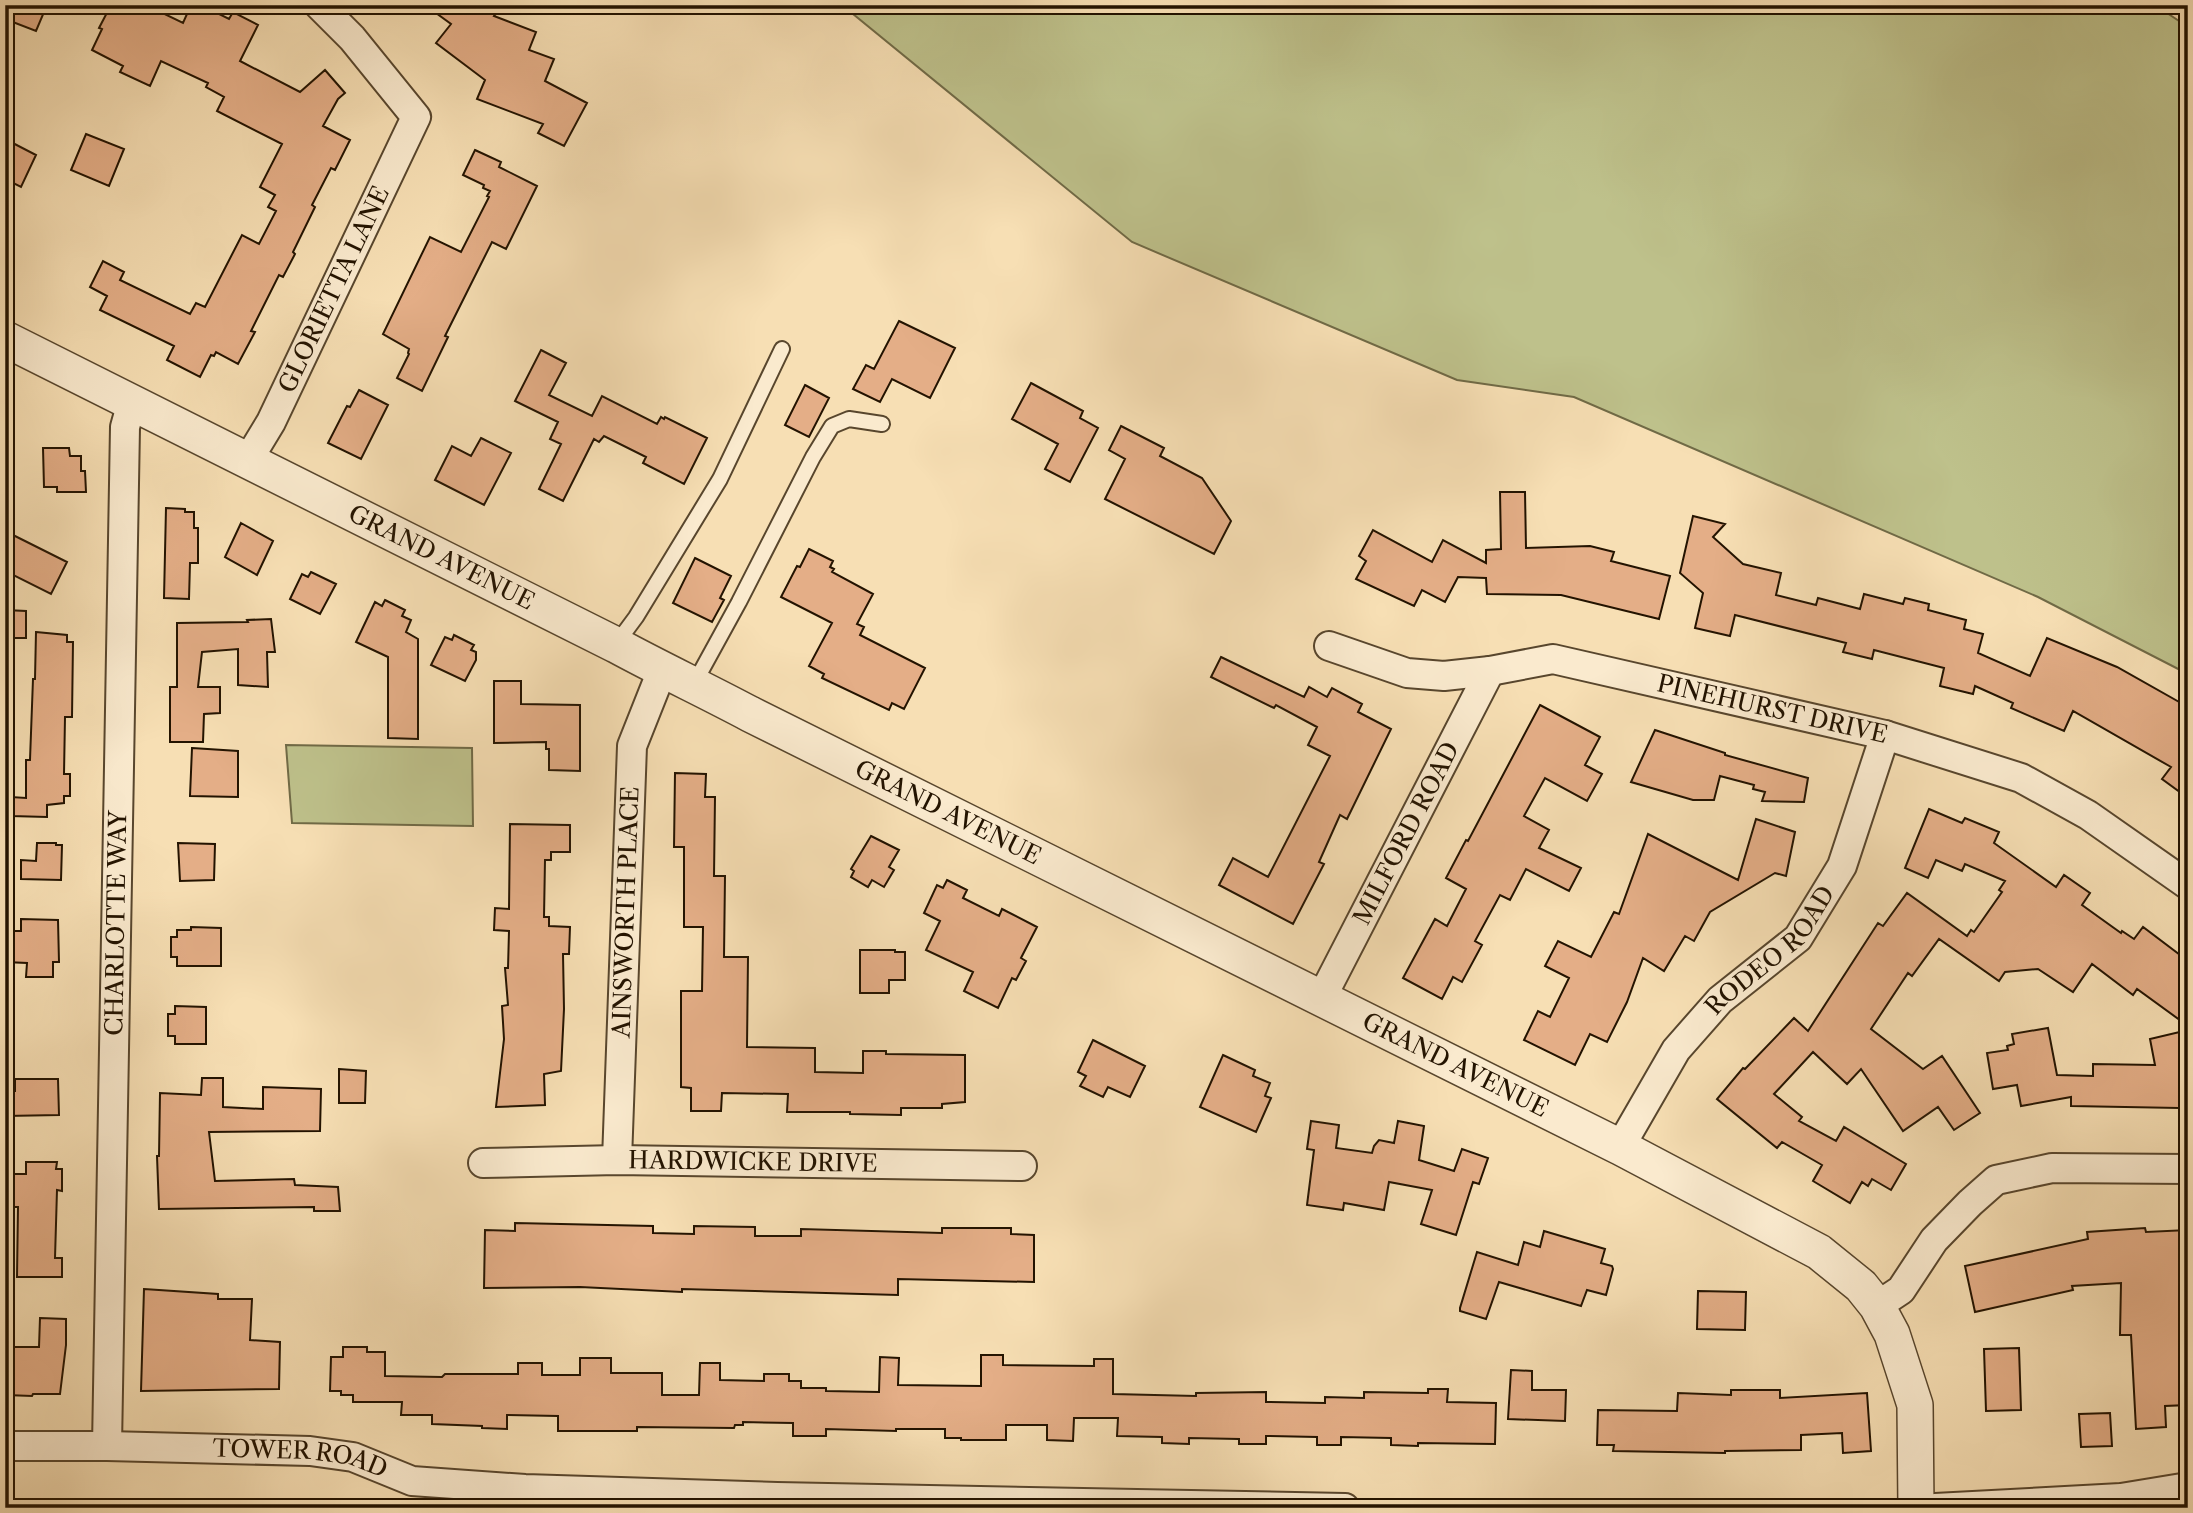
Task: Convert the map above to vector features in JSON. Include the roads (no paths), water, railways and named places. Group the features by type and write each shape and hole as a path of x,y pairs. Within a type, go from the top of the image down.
{"street":[{"name":"GLORIETTA LANE","path":"248,460 271,422 416,117 352,38 320,5"},
{"name":"GRAND AVENUE","path":"5,339 660,669 1322,997 1620,1147 1819,1252 1861,1286 1877,1306 1892,1334 1915,1405 1916,1508"},
{"name":"CHARLOTTE WAY","path":"107,1446 125,427 132,402"},
{"name":"PINEHURST DRIVE","path":"1329,646 1408,673 1444,676 1490,671 1553,659 1885,735 2021,778 2088,815 2188,885"},
{"name":"AINSWORTH PLACE","path":"617,1160 632,746 661,673 660,669"},
{"name":"MILFORD ROAD","path":"1322,997 1490,671"},
{"name":"RODEO ROAD","path":"1620,1147 1676,1050 1720,1000 1798,938 1842,866 1885,735"},
{"name":"HARDWICKE DRIVE","path":"483,1163 617,1160 1022,1166"},
{"path":"1877,1306 1901,1290 1934,1240 1996,1180 2052,1168 2188,1169"},
{"name":"TOWER ROAD","path":"5,1446 310,1451 353,1457 411,1481 777,1502 1345,1508"},
{"path":"1935,1508 2121,1499 2188,1487"}],"lane":[{"path":"615,645 636,617 720,479 782,349"},
{"path":"694,684 740,602 813,457 832,426 849,419 882,424"}]}
